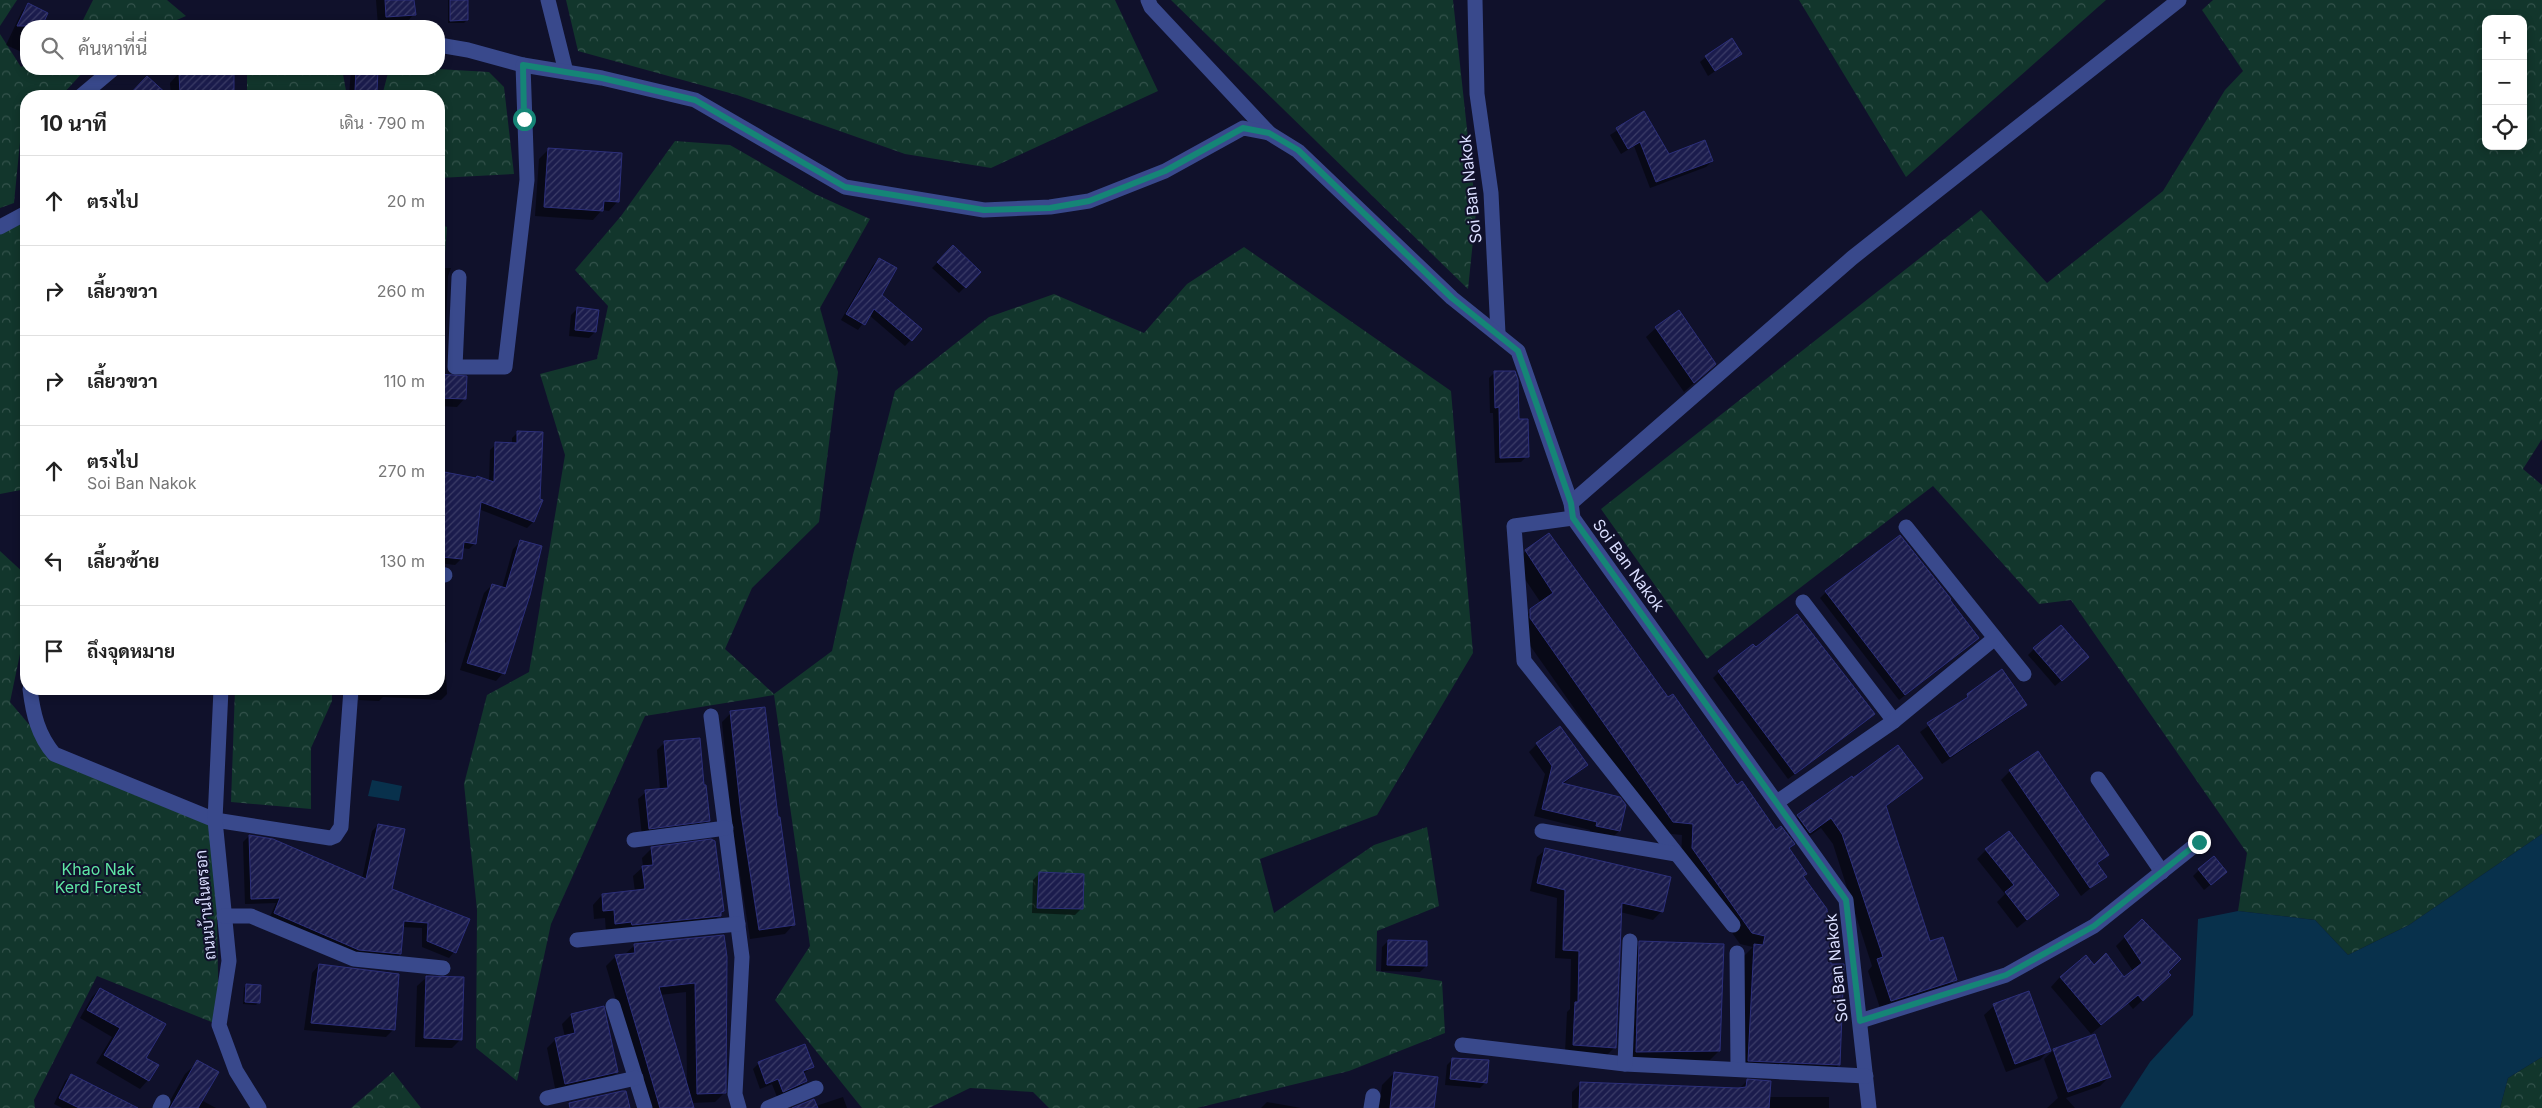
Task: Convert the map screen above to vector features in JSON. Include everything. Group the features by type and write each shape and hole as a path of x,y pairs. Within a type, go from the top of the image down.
{"street":[{"path":"548,0 566,72"},
{"path":"1148,0 1151,7 1269,133 1298,150 1452,298 1498,333"},
{"name":"Soi Ban Nakok","path":"1475,0 1477,94 1491,194 1498,333 1518,351 1572,510 1846,900 1869,1108"},
{"path":"1733,925 1524,661 1514,526 1572,510 1852,258 2179,0"},
{"path":"445,46 468,50 523,65 602,78 695,100 845,187 984,210 1050,208 1089,201 1165,171 1243,128 1269,133"},
{"path":"459,277 454,366 505,367 527,180 523,65"},
{"path":"88,90 106,75"},
{"path":"0,227 20,216"},
{"path":"1906,527 2024,674"},
{"path":"1803,602 1894,721"},
{"path":"1777,802 1894,721 1995,638"},
{"path":"31,695 38,730 43,741 54,754 215,820 330,838 339,833 351,695"},
{"name":"ถนนบ้านในตรอก","path":"221,695 215,820 229,961 219,1025 236,1071 259,1108"},
{"path":"711,716 742,957 734,1094 738,1108"},
{"path":"2098,779 2162,872"},
{"path":"634,840 726,828"},
{"path":"1542,831 1676,854"},
{"path":"1860,1021 2006,975 2094,926 2199,842"},
{"path":"224,916 251,916 354,959 443,968"},
{"path":"577,940 738,924"},
{"path":"1625,1064 1630,941"},
{"path":"1737,953 1738,1069"},
{"path":"613,1006 645,1108"},
{"path":"1462,1045 1625,1064 1866,1076"},
{"path":"547,1098 636,1078"},
{"path":"768,1108 816,1088"}],"green space":[{"path":"0,0 17,0 0,26"},
{"path":"93,0 167,0 186,16 177,20 83,20"},
{"path":"566,0 1115,0 1158,91 991,168 905,154 737,95 578,51"},
{"path":"1171,0 1453,0 1476,212 1468,289"},
{"path":"1799,0 2106,0 1906,177"},
{"path":"2213,0 2542,0 2542,439 2523,469 2542,485 2542,834 2409,925 2348,955 2315,920 2238,911 2247,853 2071,600 2039,604 1933,486 1707,659 1601,509 1981,210 2047,283 2163,191 2225,90 2243,71 2202,10"},
{"path":"0,34 20,65 20,75 80,75 67,90 20,90 20,142 14,203 0,208"},
{"path":"445,69 489,72 504,87 514,174 445,178 445,90 384,90 387,75 445,75"},
{"path":"247,75 343,75 346,90 247,90"},
{"path":"675,141 730,145 815,194 870,219 820,308 838,372 819,522 752,588 725,649 774,694 832,651 853,555 895,391 989,317 1054,294 1144,333 1187,284 1244,247 1451,391 1473,653 1377,815 1260,859 1274,913 1374,845 1427,827 1439,906 1377,931 1376,971 1442,981 1445,1033 1349,1071 1197,1108 1049,1108 1033,1092 970,1088 929,1108 862,1108 775,1000 810,946 774,695 645,716 551,924 517,1081 476,1048 477,910 464,784 487,695 529,672 565,455 540,374 597,359 608,306 575,270 621,216"},
{"path":"20,220 20,490 0,494 0,227"},
{"path":"445,226 447,227 445,254"},
{"name":"Khao Nak Kerd Forest","path":"0,551 20,569 20,654 10,702 54,754 215,820 219,1025 97,976 34,1100 35,1108 0,1108"},
{"path":"235,695 332,695 332,701 311,748 311,809 231,802"},
{"path":"2542,1057 2542,1108 2500,1108 2508,1078"},
{"path":"393,1072 421,1108 351,1108"}],"water":[{"path":"372,780 402,786 399,801 368,796"},
{"path":"2542,834 2542,1057 2508,1078 2500,1108 2120,1108 2150,1062 2193,1015 2198,919 2238,911 2315,920 2348,955 2409,925"}],"building":[{"path":"385,0 414,0 416,15 386,17"},
{"path":"450,0 468,0 468,20 450,21"},
{"path":"28,3 48,13 45,20 20,20 20,26 17,26"},
{"path":"1732,38 1742,54 1715,71 1705,56"},
{"path":"179,75 234,75 234,90 180,90"},
{"path":"356,75 378,75 377,90 355,90"},
{"path":"147,76 162,90 134,90"},
{"path":"1644,111 1669,154 1705,140 1713,161 1656,182 1640,142 1628,149 1616,128"},
{"path":"548,148 622,153 619,202 604,201 603,211 544,207"},
{"path":"953,245 981,272 966,288 937,262"},
{"path":"879,258 897,268 882,295 922,329 912,341 874,309 865,325 846,314"},
{"path":"577,307 599,310 596,332 575,330"},
{"path":"1679,310 1716,364 1694,383 1655,327"},
{"path":"1494,371 1515,371 1518,380 1519,419 1528,419 1529,457 1500,458 1499,407 1495,408"},
{"path":"445,374 467,376 466,399 445,398"},
{"path":"517,431 543,432 540,499 543,500 534,522 481,502 476,544 464,542 462,559 445,557 445,472 476,478 477,476 494,482 495,442 517,443"},
{"path":"1549,533 1668,697 1673,694 1737,785 1742,781 1776,830 1781,826 1795,844 1789,848 1807,874 1803,876 1827,909 1831,964 1844,964 1840,1065 1748,1061 1754,944 1763,945 1765,936 1752,933 1692,848 1693,824 1673,822 1530,618 1530,609 1553,593 1525,550"},
{"path":"1900,535 1951,599 1979,638 1905,695 1825,591"},
{"path":"520,540 542,546 530,595 505,674 467,663 492,584 506,588"},
{"path":"1797,614 1875,714 1795,774 1718,671 1753,644 1756,647"},
{"path":"2061,625 2089,657 2062,681 2033,648"},
{"path":"2002,669 2027,705 1950,757 1927,723 1968,697 1967,694"},
{"path":"765,707 778,817 780,817 795,925 759,930 741,814 730,711"},
{"path":"1560,726 1588,765 1562,783 1620,797 1626,805 1620,831 1596,826 1597,822 1542,809 1552,766 1536,743"},
{"path":"700,738 704,785 706,785 710,821 649,829 645,790 668,788 664,741"},
{"path":"1898,745 1923,778 1886,806 1930,941 1943,937 1957,980 1891,1001 1877,959 1883,957 1842,834 1831,818 1810,833 1797,815"},
{"path":"2038,751 2109,855 2097,863 2107,877 2090,888 2009,770"},
{"path":"378,824 405,829 392,889 470,919 456,953 427,941 428,923 404,921 401,954 359,950 274,913 280,898 251,899 249,835 273,839 366,879"},
{"path":"2009,831 2059,895 2027,920 2005,892 2014,885 1985,849"},
{"path":"711,839 715,841 724,911 721,912 721,916 632,925 631,922 615,924 614,910 603,911 602,894 645,889 642,866 653,865 651,847"},
{"path":"1545,848 1671,877 1663,912 1622,903 1616,1048 1573,1045 1575,1002 1578,1002 1579,951 1563,950 1565,890 1537,883"},
{"path":"2214,856 2227,872 2211,885 2198,869"},
{"path":"1039,872 1084,874 1083,909 1037,908"},
{"path":"2142,919 2181,959 2168,972 2171,975 2143,1001 2138,995 2101,1025 2060,977 2086,955 2094,965 2106,953 2124,977 2142,963 2124,936"},
{"path":"724,935 727,957 726,1093 697,1094 695,983 659,987 694,1108 660,1108 615,955 635,953 634,944"},
{"path":"1388,940 1427,941 1427,966 1387,965"},
{"path":"1639,941 1724,944 1720,1051 1636,1052"},
{"path":"319,964 399,974 395,1030 311,1023"},
{"path":"426,976 464,977 462,1040 424,1038"},
{"path":"246,984 261,985 260,1003 245,1002"},
{"path":"100,988 166,1024 146,1058 159,1065 149,1081 104,1055 120,1028 87,1010"},
{"path":"2029,991 2051,1051 2015,1064 1993,1004"},
{"path":"604,1006 618,1072 565,1084 555,1038 575,1033 571,1014"},
{"path":"2095,1034 2111,1077 2068,1092 2053,1049"},
{"path":"805,1044 814,1067 803,1071 807,1081 783,1092 778,1079 766,1084 758,1062"},
{"path":"1452,1058 1489,1060 1487,1083 1450,1079"},
{"path":"197,1060 219,1072 198,1108 170,1108"},
{"path":"1394,1072 1438,1077 1434,1108 1390,1108"},
{"path":"71,1074 138,1108 79,1108 59,1098"},
{"path":"1747,1079 1771,1081 1769,1108 1579,1108 1580,1082 1738,1088 1746,1087"},
{"path":"626,1091 630,1108 570,1108 569,1103"},
{"path":"814,1099 818,1108 792,1108"}],"route":[{"path":"524,119 523,65 602,78 695,100 845,187 984,210 1050,208 1089,201 1165,171 1243,128 1269,133 1298,150 1452,298 1498,333 1518,351 1571,503 1573,518 1846,900 1860,1021 2006,975 2094,926 2199,842"}]}
